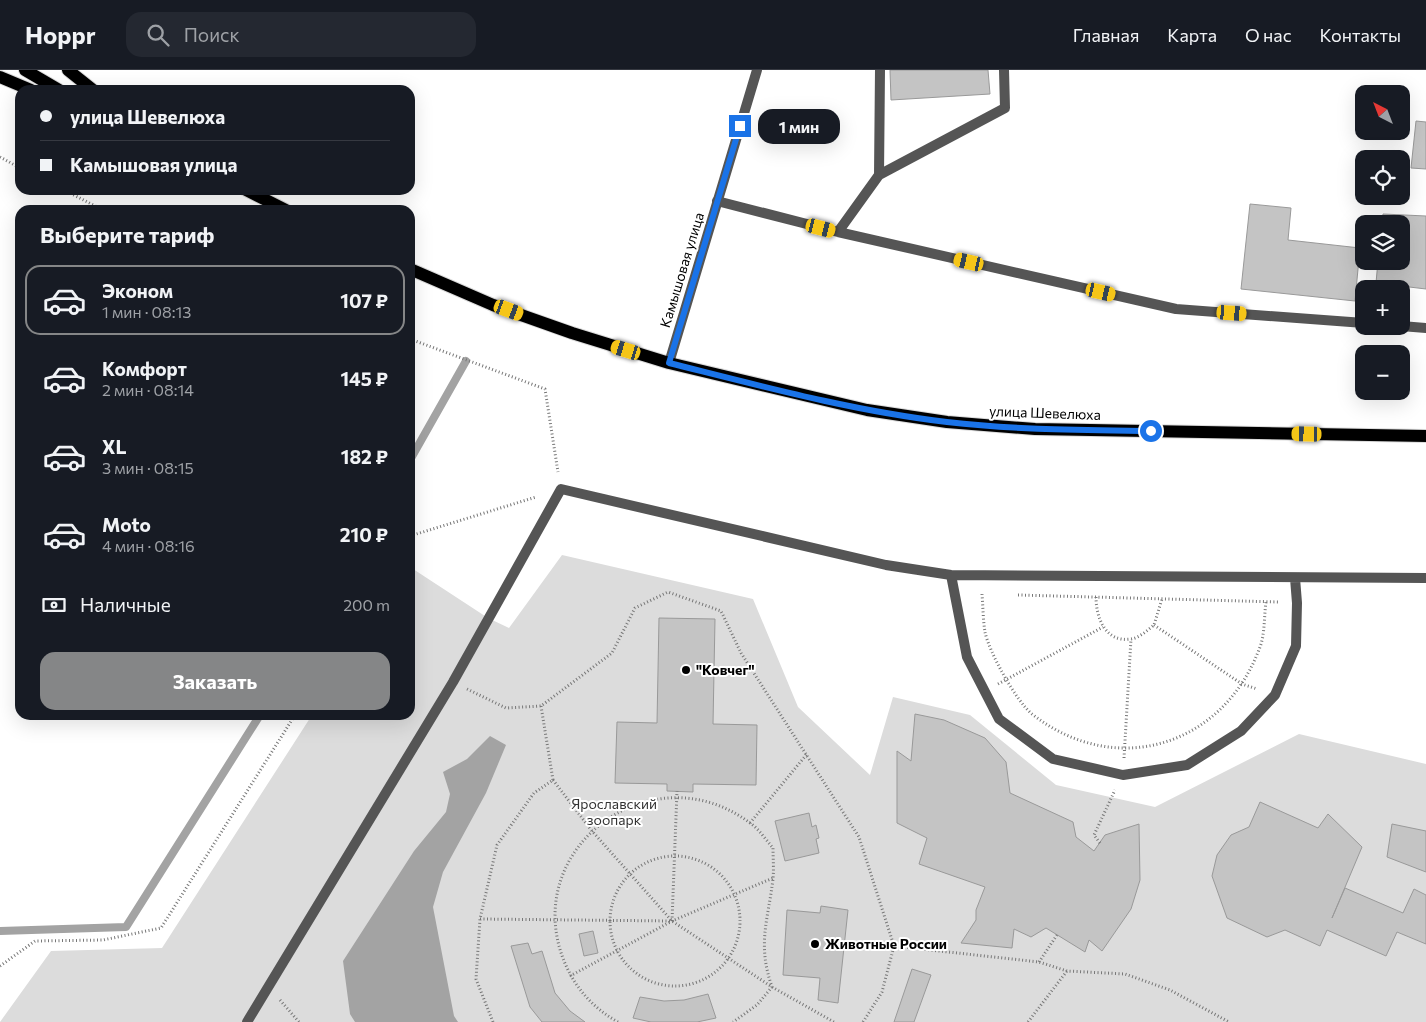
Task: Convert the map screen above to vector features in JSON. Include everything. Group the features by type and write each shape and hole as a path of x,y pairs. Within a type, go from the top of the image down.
{"main road":[{"path":"24,70 50,85"},
{"path":"68,70 87,85"},
{"path":"0,77 19,85"},
{"path":"256,195 276,205"},
{"name":"улица Шевелюха","path":"415,271 494,305 564,330 669,363 867,410 947,422 1035,429 1426,436"}],"street":[{"name":"Камышовая улица","path":"669,363 757,70"},
{"path":"879,175 880,70"},
{"path":"838,232 879,175 1005,108 1004,70"},
{"path":"717,201 838,232 1176,309 1355,322"},
{"path":"1410,327 1426,328"},
{"path":"247,1022 453,682 561,489 886,565 951,575 1426,578"},
{"path":"951,575 967,657 999,719 1052,759 1123,776 1187,764 1241,731 1275,695 1296,646 1298,603 1295,578"}],"path":[{"path":"0,158 15,166"},
{"path":"74,195 92,205"},
{"path":"415,341 545,389 561,489 415,534"},
{"path":"453,682 506,708 541,706 612,653 634,608 668,592 720,611 741,653 859,837 894,946 882,992 863,1022"},
{"path":"956,594 992,594"},
{"path":"982,594 985,633 1006,680 1031,713 1069,737 1124,750 1167,743 1212,718 1242,684 1261,646 1266,602"},
{"path":"1011,595 1298,603"},
{"path":"1096,597 1096,614 1103,627 1114,637 1131,639 1154,625 1162,599"},
{"path":"1154,625 1242,684 1275,695"},
{"path":"984,692 1103,627"},
{"path":"1100,843 1094,835 1123,776 1131,639"},
{"path":"541,706 553,780 592,831 672,921 772,987 834,1022"},
{"path":"0,966 35,942 103,940 161,928 292,720"},
{"path":"750,823 806,754"},
{"path":"493,1022 476,979 480,919 497,845 534,792 553,780"},
{"path":"672,921 676,791"},
{"path":"618,1022 605,1015 584,995 570,976 558,946 555,921 559,885 573,854 592,831 619,810 648,800 676,797 717,804 750,823 773,848 774,878 764,931 765,966 772,987"},
{"path":"675,856 694,859 711,866 725,879 735,894 740,915 739,936 729,959 718,971 701,982 682,986 662,986 644,979 628,967 617,951 611,934 610,921 613,901 620,887 630,875 643,865 658,858 675,856"},
{"path":"570,976 672,921 774,878"},
{"path":"480,919 672,921"},
{"path":"1038,962 1057,935"},
{"path":"894,946 1038,962 1067,971 1126,974 1170,990 1229,1022"},
{"path":"1028,1022 1067,971"},
{"path":"268,986 299,1022"},
{"path":"733,1022 757,1005 772,987"}],"green space":[{"name":"Ярославский зоопарк","path":"562,555 753,599 798,707 870,775 893,697 970,715 1056,785 1155,807 1299,734 1426,764 1426,1022 0,1022 51,951 162,948 309,720 415,720 415,570 488,618 509,628"}],"shaded area":[{"path":"490,736 506,745 486,793 443,872 433,907 454,1016 458,1022 355,1022 350,1014 343,961 414,851 446,812 450,794 443,772 467,759"}],"building":[{"path":"890,70 988,70 990,94 891,100"},
{"path":"1416,121 1426,122 1426,169 1411,168"},
{"path":"1250,204 1291,208 1288,240 1355,247 1355,270 1358,270 1357,280 1355,280 1355,301 1241,289"},
{"path":"1410,215 1426,216 1426,289 1410,287 1410,280 1376,280 1377,270 1410,270"},
{"name":"\"Ковчег\"","path":"659,618 715,619 713,724 757,725 756,785 693,784 693,792 667,791 667,784 615,783 617,722 657,723"},
{"path":"915,714 944,720 985,738 1006,762 1010,793 1073,822 1076,837 1094,851 1105,835 1139,824 1140,880 1131,909 1102,951 1089,940 1085,952 1046,928 1031,937 1014,929 1012,948 961,943 976,920 976,910 985,887 919,864 927,838 897,823 897,751 911,761"},
{"path":"1260,802 1318,828 1328,814 1362,847 1332,918 1345,888 1403,913 1414,889 1426,895 1426,944 1397,932 1386,956 1327,930 1320,946 1285,930 1267,937 1227,918 1212,876 1217,855 1231,835 1249,827"},
{"path":"809,813 812,827 816,825 819,838 816,839 819,853 785,861 775,821"},
{"path":"1392,824 1426,831 1426,872 1387,857"},
{"name":"Животные России","path":"821,906 848,910 838,1003 818,1000 820,978 783,975 787,910 820,913"},
{"path":"593,931 598,953 584,956 579,934"},
{"path":"528,943 532,954 542,951 555,993 570,1011 585,1022 542,1022 530,1007 511,946"},
{"path":"912,969 931,975 914,1022 894,1022"},
{"path":"708,994 716,1018 697,1022 651,1022 633,1018 640,997 664,1001 684,1000"}],"waterway":[{"path":"415,451 466,361"},
{"path":"0,931 126,927 257,720"}],"place":[{"name":"\"Ковчег\"","path":"686,670"},
{"name":"Животные России","path":"815,944"}],"route":[{"path":"740,126 669,363 867,410 947,422 1035,429 1151,431"}]}
